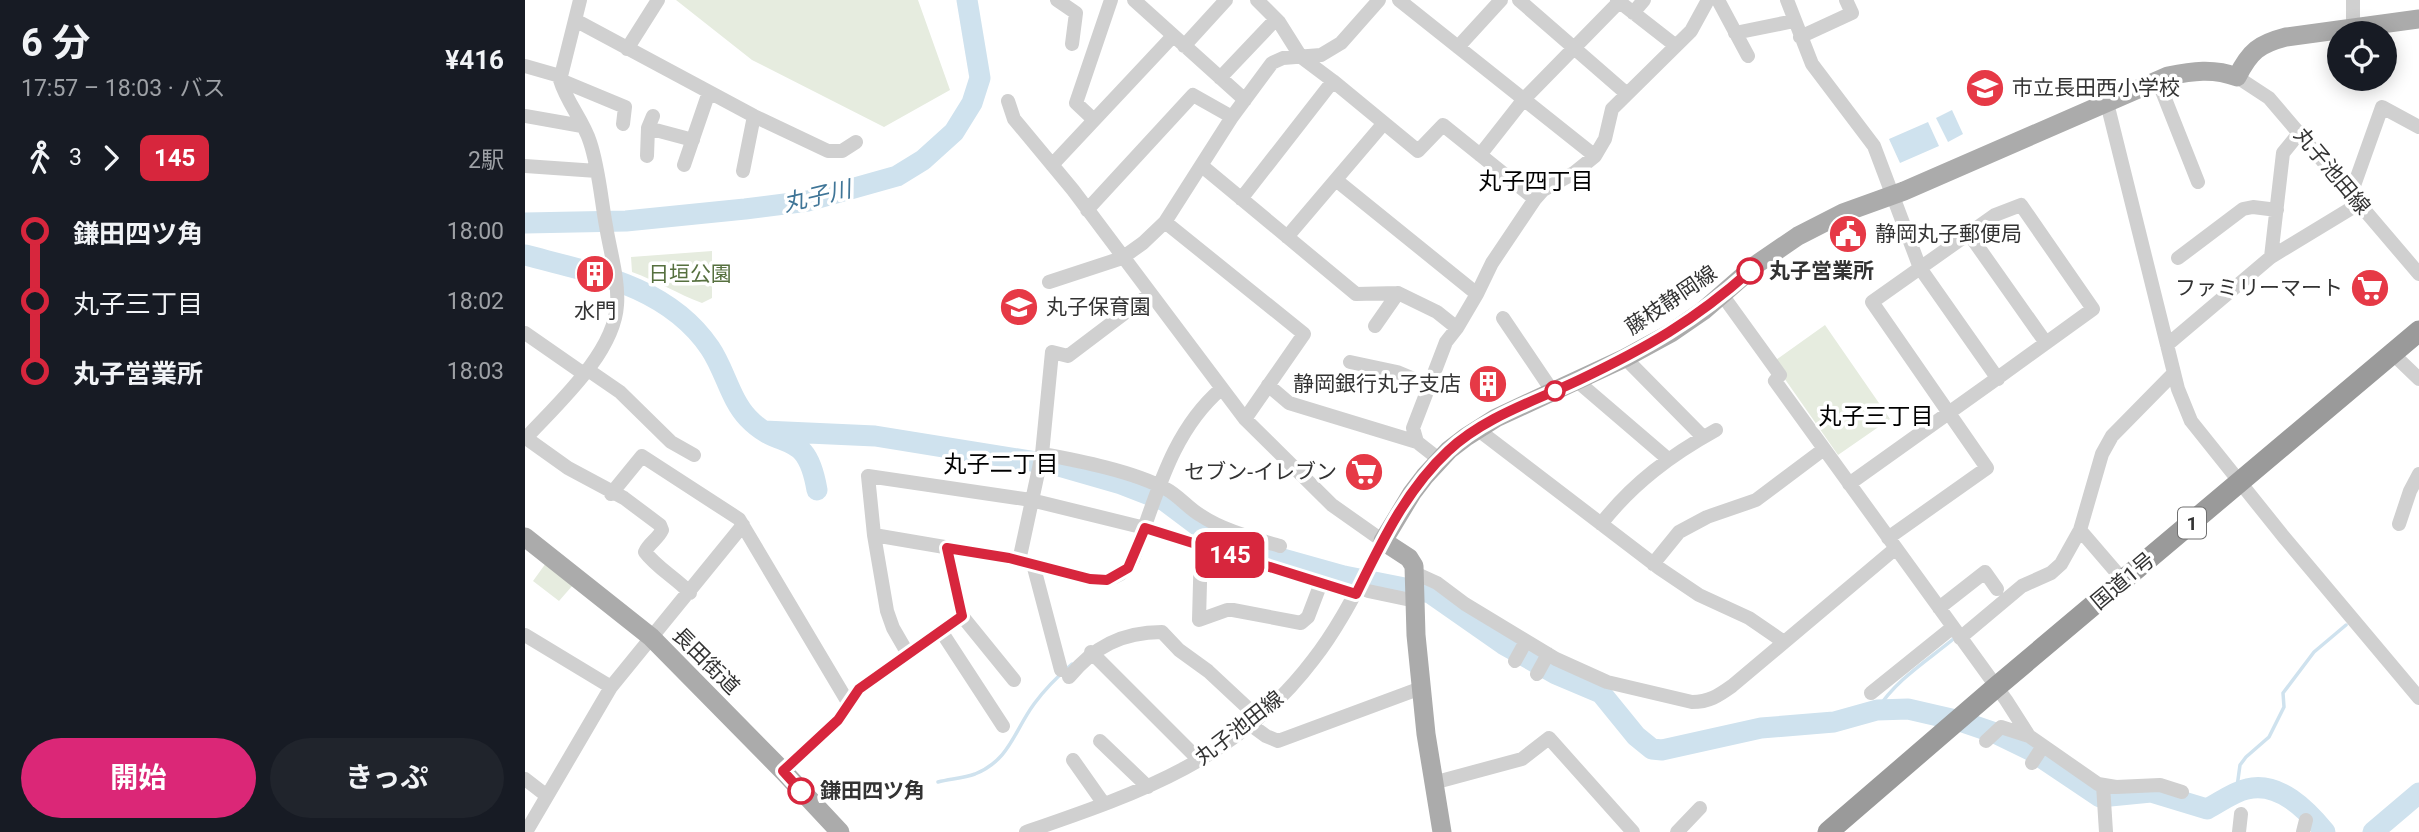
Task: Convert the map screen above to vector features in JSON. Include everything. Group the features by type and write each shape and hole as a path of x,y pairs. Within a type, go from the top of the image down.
{"highway":[{"name":"国道1号","path":"1828,832 2419,331"}],"main road":[{"path":"2397,22 2419,19"},
{"path":"2237,77 2246,60 2266,42 2327,31"},
{"name":"藤枝静岡線","path":"1383,541 1412,493 1440,460 1477,429 1671,333 1723,296 1757,264 1798,236 1843,213 1894,194 2158,81 2203,70 2226,72 2237,77"},
{"name":"長田街道","path":"525,537 651,637 839,832"},
{"path":"1383,541 1409,558 1414,566 1413,586 1421,688 1441,831"}],"street":[{"path":"580,0 560,78 563,92 589,138 610,246 617,305 604,343 586,372 558,407 528,432 568,468 611,494 624,498 660,525 660,536 648,545 645,552 690,593"},
{"path":"627,49 658,0"},
{"path":"1057,0 1076,13 1072,44"},
{"path":"1094,120 1076,103 1111,0"},
{"path":"1134,0 1245,100"},
{"path":"1146,11 1157,0"},
{"path":"1052,165 1094,120 1226,0"},
{"path":"1257,0 1276,19 1301,57 1417,151 1443,125 1535,199"},
{"path":"1049,282 1122,258 1143,243 1165,222 1232,117 1272,64 1283,58 1321,55 1341,43 1379,0"},
{"path":"1399,0 1595,156"},
{"path":"1458,47 1501,0"},
{"path":"1519,0 1627,94"},
{"path":"1633,13 1644,0"},
{"path":"1417,442 1413,428 1446,342 1477,294 1492,263 1543,190 1574,173 1595,156 1605,139 1612,108 1691,31 1707,0"},
{"path":"1718,0 1748,56"},
{"path":"1787,0 1812,64 1874,146 1920,268 1998,379"},
{"path":"1800,37 1851,13 1846,0"},
{"path":"2353,0 2353,21"},
{"path":"1480,155 1524,99 1618,1 1676,46"},
{"path":"1220,78 1276,19"},
{"path":"575,20 754,116 828,151 842,151 856,142"},
{"path":"1735,33 1794,21"},
{"path":"525,66 560,78 625,107 623,124"},
{"name":"丸子池田線","path":"2237,77 2269,98 2419,274"},
{"path":"1241,199 1333,81"},
{"path":"2158,81 2198,182"},
{"path":"684,165 709,92"},
{"path":"1087,210 1193,95 1232,117"},
{"path":"1008,101 1014,119 1087,210 1244,419 1332,505 1383,541"},
{"path":"2107,103 2174,373 2191,421 2419,698"},
{"path":"2167,345 2271,257 2356,198 2382,107 2419,127"},
{"path":"525,116 582,126"},
{"path":"743,171 754,116"},
{"path":"647,156 651,122 693,139"},
{"path":"1287,237 1384,124"},
{"path":"2271,257 2283,153 2300,132"},
{"path":"525,166 597,171"},
{"path":"1202,166 1356,294 1398,293 1437,313 1457,328"},
{"path":"1336,180 1477,294"},
{"path":"908,654 887,611 867,476 1031,500 1145,528 1321,583 1361,590 1437,583 1465,604 1548,654 1607,682 1692,702 1716,698 1784,642 1892,543 1987,468 1950,412 1872,302 1995,215 2021,205 2093,309 1998,379 1950,412 1849,484"},
{"path":"2178,258 2243,209 2253,207 2277,210"},
{"path":"1165,222 1304,334 1244,419"},
{"path":"1969,234 2046,343"},
{"path":"1375,326 1398,293"},
{"path":"1150,294 1068,356 1052,352 1042,454 1031,500 1026,562 1065,673 1091,653 1131,635 1162,632 1179,650 1208,671 1252,712 1254,723 1266,736 1278,741 1421,688"},
{"path":"1723,296 1780,375 1775,381 2029,736"},
{"path":"1503,318 1553,392"},
{"path":"525,333 620,392 671,442 694,455"},
{"path":"2393,354 2419,379"},
{"path":"1601,524 1635,485 1668,458 1709,433 1625,358"},
{"path":"1350,362 1397,372 1428,385"},
{"path":"1871,693 2022,586 2051,573 2061,564 2080,530 2102,454 2112,436 2174,373"},
{"path":"1577,381 1668,458"},
{"path":"1268,386 1289,403 1417,442 1440,460"},
{"path":"874,535 1026,562 1090,579 1107,580 1128,568 1159,486 1187,428 1221,389"},
{"path":"1477,429 1653,564 1699,595 1738,612 1784,642"},
{"path":"1653,564 1679,533 1707,517 1756,500 1824,449"},
{"path":"1042,454 1118,472 1168,490 1191,510 1216,525 1275,545 1265,566"},
{"path":"611,494 642,456 739,519 849,704"},
{"path":"2399,524 2419,474"},
{"path":"526,832 611,687 743,525"},
{"path":"2080,530 2123,580"},
{"name":"丸子池田線","path":"1025,832 1062,827 1104,804 1148,787 1200,761 1254,723 1292,686 1314,659 1361,590 1383,541"},
{"path":"1201,546 1199,620 1233,610 1301,623 1308,618 1321,583"},
{"path":"947,548 962,616 1014,680"},
{"path":"1939,608 1985,572 1997,589"},
{"path":"783,771 838,720 859,689 962,616"},
{"path":"941,631 1003,726"},
{"path":"525,635 611,687"},
{"path":"1515,661 1526,641"},
{"path":"1091,653 1200,761"},
{"path":"1537,674 1548,654"},
{"path":"1986,741 2001,727 2029,736 2084,775 2103,785 2160,785 2182,792"},
{"path":"1433,783 1522,759 1549,738 1633,832"},
{"path":"1100,741 1148,787"},
{"path":"2032,762 2043,746"},
{"path":"1073,760 1104,804"},
{"path":"525,779 547,796"},
{"path":"2103,785 2106,832"},
{"path":"1677,832 1700,808"},
{"path":"2239,832 2241,814"}],"green space":[{"path":"676,0 918,0 950,90 884,127 752,60"},
{"name":"日垣公園","path":"712,251 712,298 702,303 632,272 631,257"},
{"path":"1825,325 1890,419 1838,455 1773,362"},
{"path":"546,563 573,585 559,601 533,581"}],"water":[{"path":"1952,110 1963,134 1948,142 1936,118"},
{"path":"1928,122 1939,146 1900,163 1889,139"}],"waterway":[{"name":"丸子川","path":"525,223 626,221 745,209 808,201 897,176 923,160 954,132 972,103 980,78 967,0"},
{"path":"525,255 577,268 627,285 673,310 693,327 710,348 748,418 760,429 799,448 812,470 817,490"},
{"path":"764,431 875,436 1055,465 1121,484 1165,501 1197,525 1269,555 1344,576 1430,593 1503,644 1556,674 1601,693 1636,736 1652,749 1662,750 1761,728 1834,722 1877,710 1908,709 1960,721 1995,733 2030,750 2100,797 2151,792 2207,809 2242,790 2270,789 2291,799 2325,832"},
{"path":"2236,794 2240,765 2269,737 2284,707 2283,693 2314,652 2346,625"},
{"path":"1877,710 1904,679 1957,636"},
{"path":"938,782 975,774 996,761 1004,753 1038,698 1072,664"},
{"path":"2373,832 2419,793"}],"bus line":[{"name":"145","path":"801,791 783,771 838,720 859,689 962,616 947,548 1009,558 1099,581 1114,578 1128,568 1145,528 1356,594 1404,505 1449,450 1496,418 1625,358 1671,333 1723,296 1750,271"}],"place":[{"name":"市立長田西小学校","path":"1985,88"},
{"name":"静岡丸子郵便局","path":"1848,234"},
{"name":"丸子営業所","path":"1750,271"},
{"name":"水門","path":"595,274"},
{"name":"ファミリーマート","path":"2370,288"},
{"name":"丸子保育園","path":"1019,307"},
{"name":"静岡銀行丸子支店","path":"1488,384"},
{"name":"セブン-イレブン","path":"1364,472"},
{"name":"鎌田四ツ角","path":"801,791"}],"district":[{"name":"丸子四丁目","path":"1536,181"},
{"name":"丸子三丁目","path":"1876,416"},
{"name":"丸子二丁目","path":"1001,464"}]}
